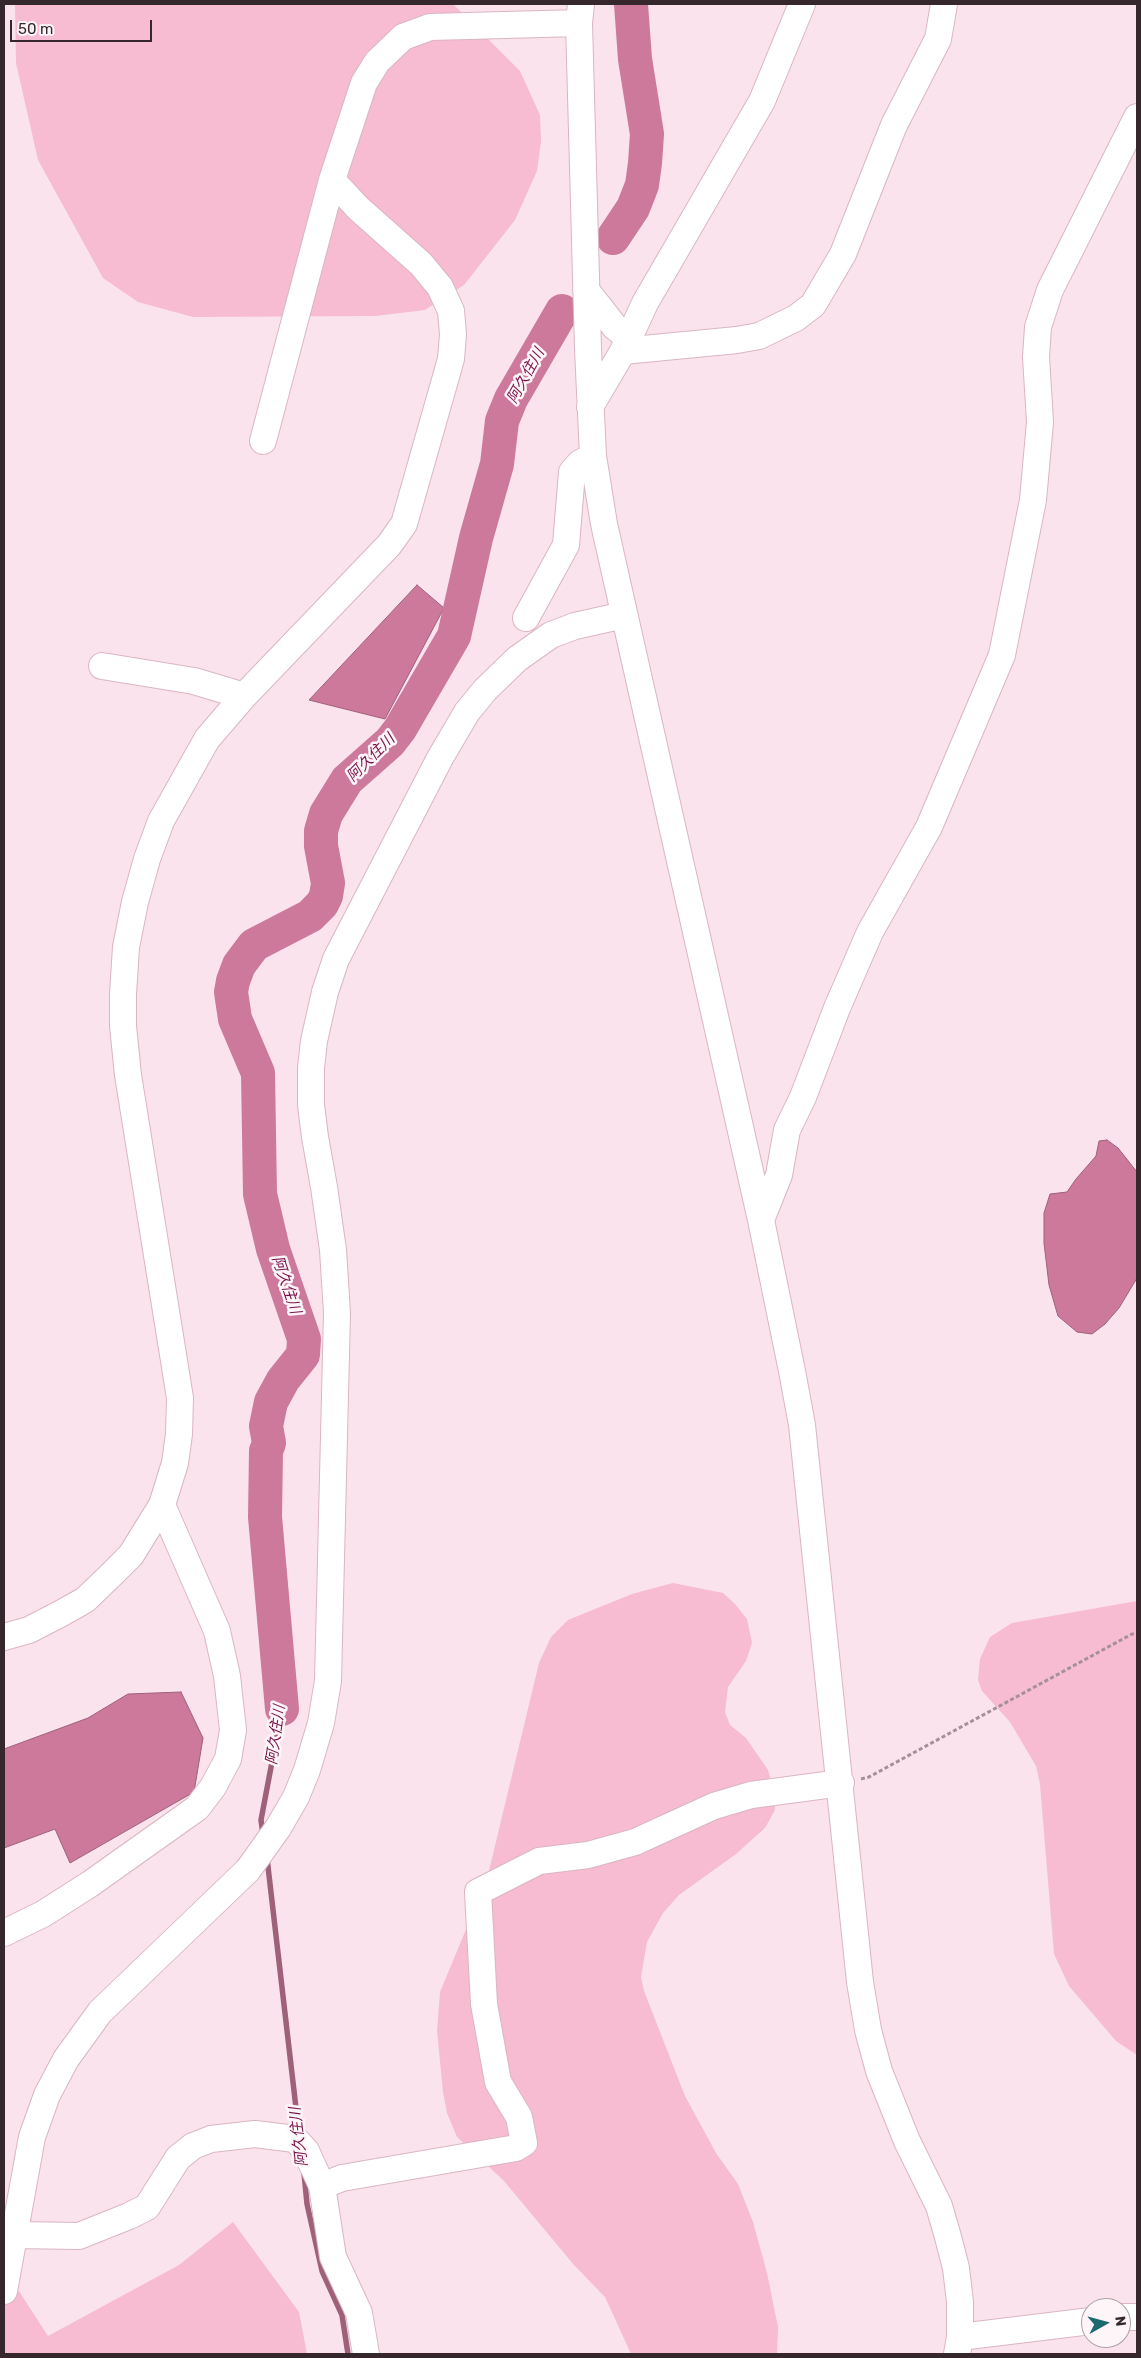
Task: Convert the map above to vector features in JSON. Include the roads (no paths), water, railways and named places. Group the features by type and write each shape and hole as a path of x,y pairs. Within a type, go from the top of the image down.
{"street":[{"path":"590,406 626,345 646,303 762,101 802,4"},
{"path":"626,345 737,340 759,336 796,318 813,306 843,254 894,125 938,39 944,4"},
{"path":"263,441 332,180 364,83 377,62 403,37 430,27 580,13 586,290 593,456 604,524 761,1220 802,1425 860,1982 868,2030 879,2072 907,2141 939,2206 956,2268 958,2345 1081,2323"},
{"path":"761,1220 778,1175 787,1130 803,1098 866,940 929,828 1002,655 1032,500 1040,422 1036,357 1038,327 1050,290 1137,117"},
{"path":"4,1637 29,1630 85,1600 131,1555 162,1505 175,1463 179,1434 180,1398 128,1074 122,994 126,947 134,902 161,821 207,739 244,696 377,558 404,524 451,359 454,334 451,311 440,287 421,264 358,208 332,180"},
{"path":"586,290 620,304 646,303"},
{"path":"586,290 615,327 626,345"},
{"path":"526,618 566,545 572,472 580,463 593,456"},
{"path":"4,2291 32,2137 47,2095 66,2059 100,2012 248,1870 278,1828 296,1797 307,1770 321,1723 328,1681 337,1313 332,1241 311,1105 311,1068 314,1041 325,992 336,959 440,758 468,712 485,690 517,659 550,636 576,626 624,615"},
{"path":"102,666 194,681 244,696"},
{"path":"4,1933 43,1914 90,1884 197,1808 213,1786 228,1759 233,1730 227,1676 217,1631 162,1505"},
{"path":"322,2186 342,2178 516,2148 524,2143 519,2117 498,2082 484,2004 478,1892 538,1861 588,1855 635,1842 679,1820 732,1800 751,1795 840,1784"},
{"path":"15,2235 79,2236 129,2216 146,2206 178,2158 193,2146 211,2139 255,2134 295,2139 306,2151 322,2186 333,2257 359,2313 366,2354"}],"waterway":[{"name":"阿久住川","path":"613,238 633,208 642,185 645,163 647,134 635,59 631,4"},
{"name":"阿久住川","path":"282,1709 265,1517 266,1451 269,1443 266,1426 271,1402 283,1380 303,1355 304,1339 273,1249 260,1194 258,1073 235,1019 231,992 233,981 239,965 254,945 310,916 322,904 326,896 328,883 321,846 321,831 326,814 347,780 390,742 400,729 454,636 476,538 497,464 502,421 511,399 562,311"},
{"name":"阿久住川","path":"263,1834 261,1820 282,1709"},
{"name":"阿久住川","path":"267,1858 299,2134"},
{"name":"阿久住川","path":"304,2173 307,2204 322,2271 342,2315 348,2354"}]}
